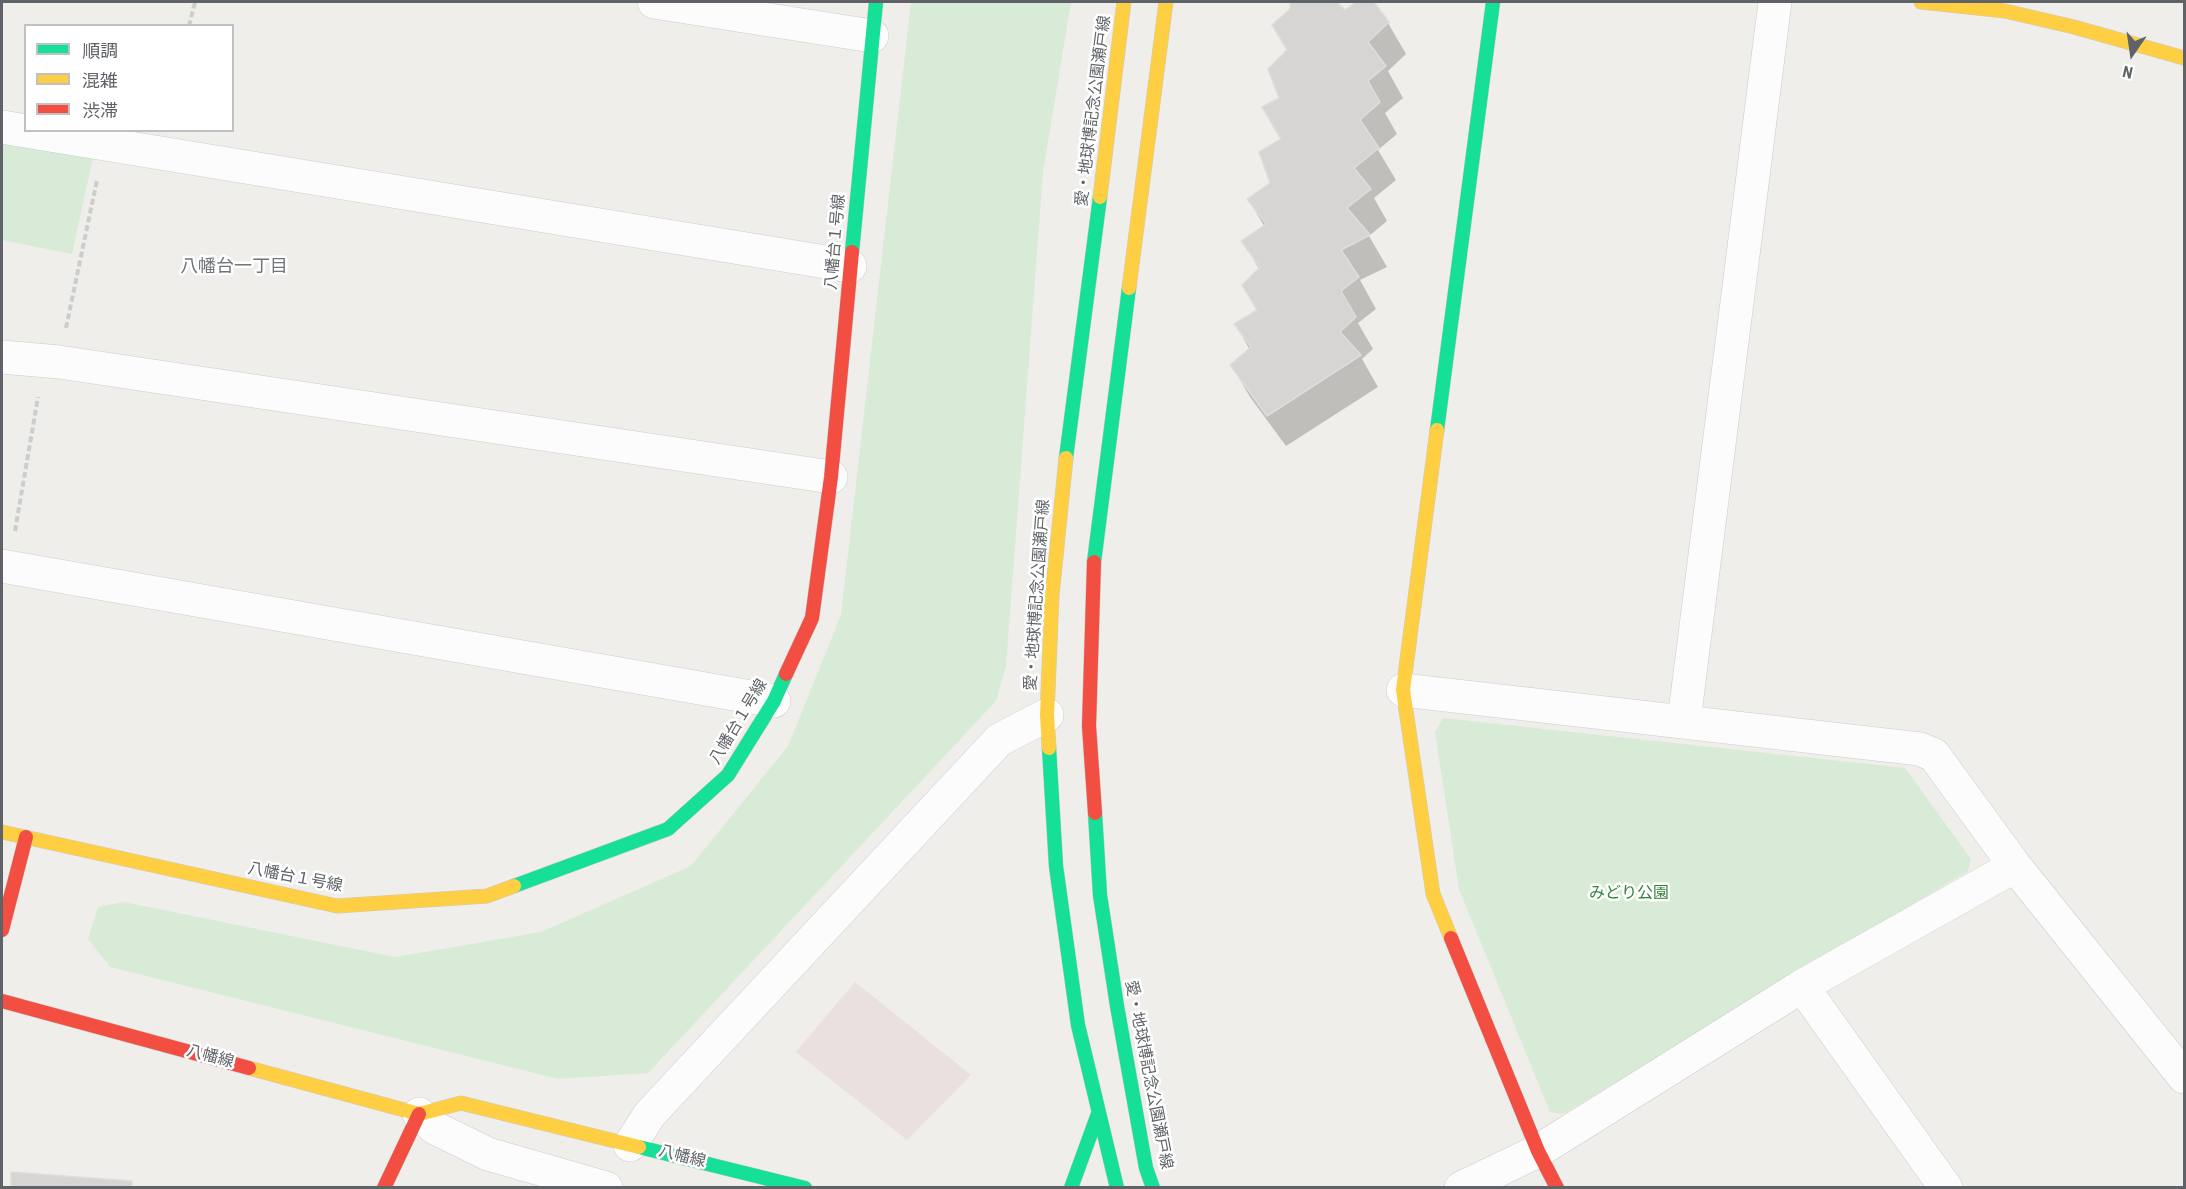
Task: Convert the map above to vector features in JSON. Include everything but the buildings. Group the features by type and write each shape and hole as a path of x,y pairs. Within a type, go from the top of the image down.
{"street":[{"path":"654,2 872,36"},
{"name":"八幡台１号線","path":"2,831 337,906 487,896 668,829 728,775 774,701 812,618 831,477 876,2"},
{"name":"愛・地球博記念公園瀬戸線","path":"1117,1188 1078,1025 1056,866 1047,715 1052,596 1061,495 1124,2"},
{"name":"愛・地球博記念公園瀬戸線","path":"1153,1188 1146,1168 1100,895 1089,726 1094,556 1166,2"},
{"path":"1493,2 1403,690 1433,894 1538,1151 1557,1188"},
{"path":"1684,721 1775,2"},
{"path":"1921,2 2005,11 2074,27 2184,58"},
{"path":"2,127 24,131"},
{"path":"32,132 850,266"},
{"path":"2,357 52,361 831,477"},
{"path":"5,567 774,701"},
{"path":"1403,690 1920,749 1934,755 2014,866 2184,1077"},
{"path":"630,1145 650,1114 999,740 1047,715"},
{"path":"2,930 26,837"},
{"path":"1461,1188 1538,1151 1802,986 2014,866"},
{"path":"1802,986 1946,1188"},
{"name":"八幡線","path":"2,1001 419,1114 435,1128 488,1154 606,1188"},
{"name":"八幡線","path":"419,1114 461,1103 805,1188"},
{"path":"384,1188 419,1114"},
{"path":"1071,1188 1098,1114"}],"path":[{"path":"190,24 195,2"},
{"path":"5,567 105,144"}],"shaded area":[{"path":"855,982 971,1075 907,1140 796,1052"}],"green space":[{"path":"911,2 1071,2 1043,172 1006,666 996,701 648,1073 558,1079 110,967 88,939 98,907 124,902 395,957 541,932 691,866 788,746 841,615"},
{"path":"3,142 93,157 72,254 2,240"},
{"name":"みどり公園","path":"1443,718 1905,768 1971,859 1968,871 1563,1114 1550,1112 1459,889 1435,732"}],"traffic: fast":[{"path":"852,252 876,2"},
{"path":"1437,430 1493,2"},
{"path":"1066,458 1100,197"},
{"path":"1094,562 1129,288"},
{"path":"514,886 668,829 728,775 774,701 786,674"},
{"path":"1049,748 1056,866 1078,1025 1117,1188"},
{"path":"1095,813 1100,895 1117,1006 1146,1168 1153,1188"},
{"path":"1071,1188 1098,1114"},
{"path":"639,1147 805,1188"}],"traffic: slow":[{"path":"1100,197 1124,2"},
{"path":"1129,288 1166,2"},
{"path":"1921,2 2005,11 2074,27 2184,58"},
{"path":"1437,430 1403,690 1433,894 1451,938"},
{"path":"1049,748 1047,715 1052,596 1066,458"},
{"path":"2,832 337,906 487,896 514,886"},
{"path":"249,1068 419,1114 461,1103 639,1147"}],"traffic: jam":[{"path":"786,674 812,618 831,477 852,252"},
{"path":"1094,562 1089,726 1095,813"},
{"path":"2,930 26,837"},
{"path":"1451,938 1538,1151 1557,1188"},
{"path":"2,1001 249,1068"},
{"path":"384,1188 419,1114"}],"district":[{"name":"八幡台一丁目","path":"234,267"}]}
